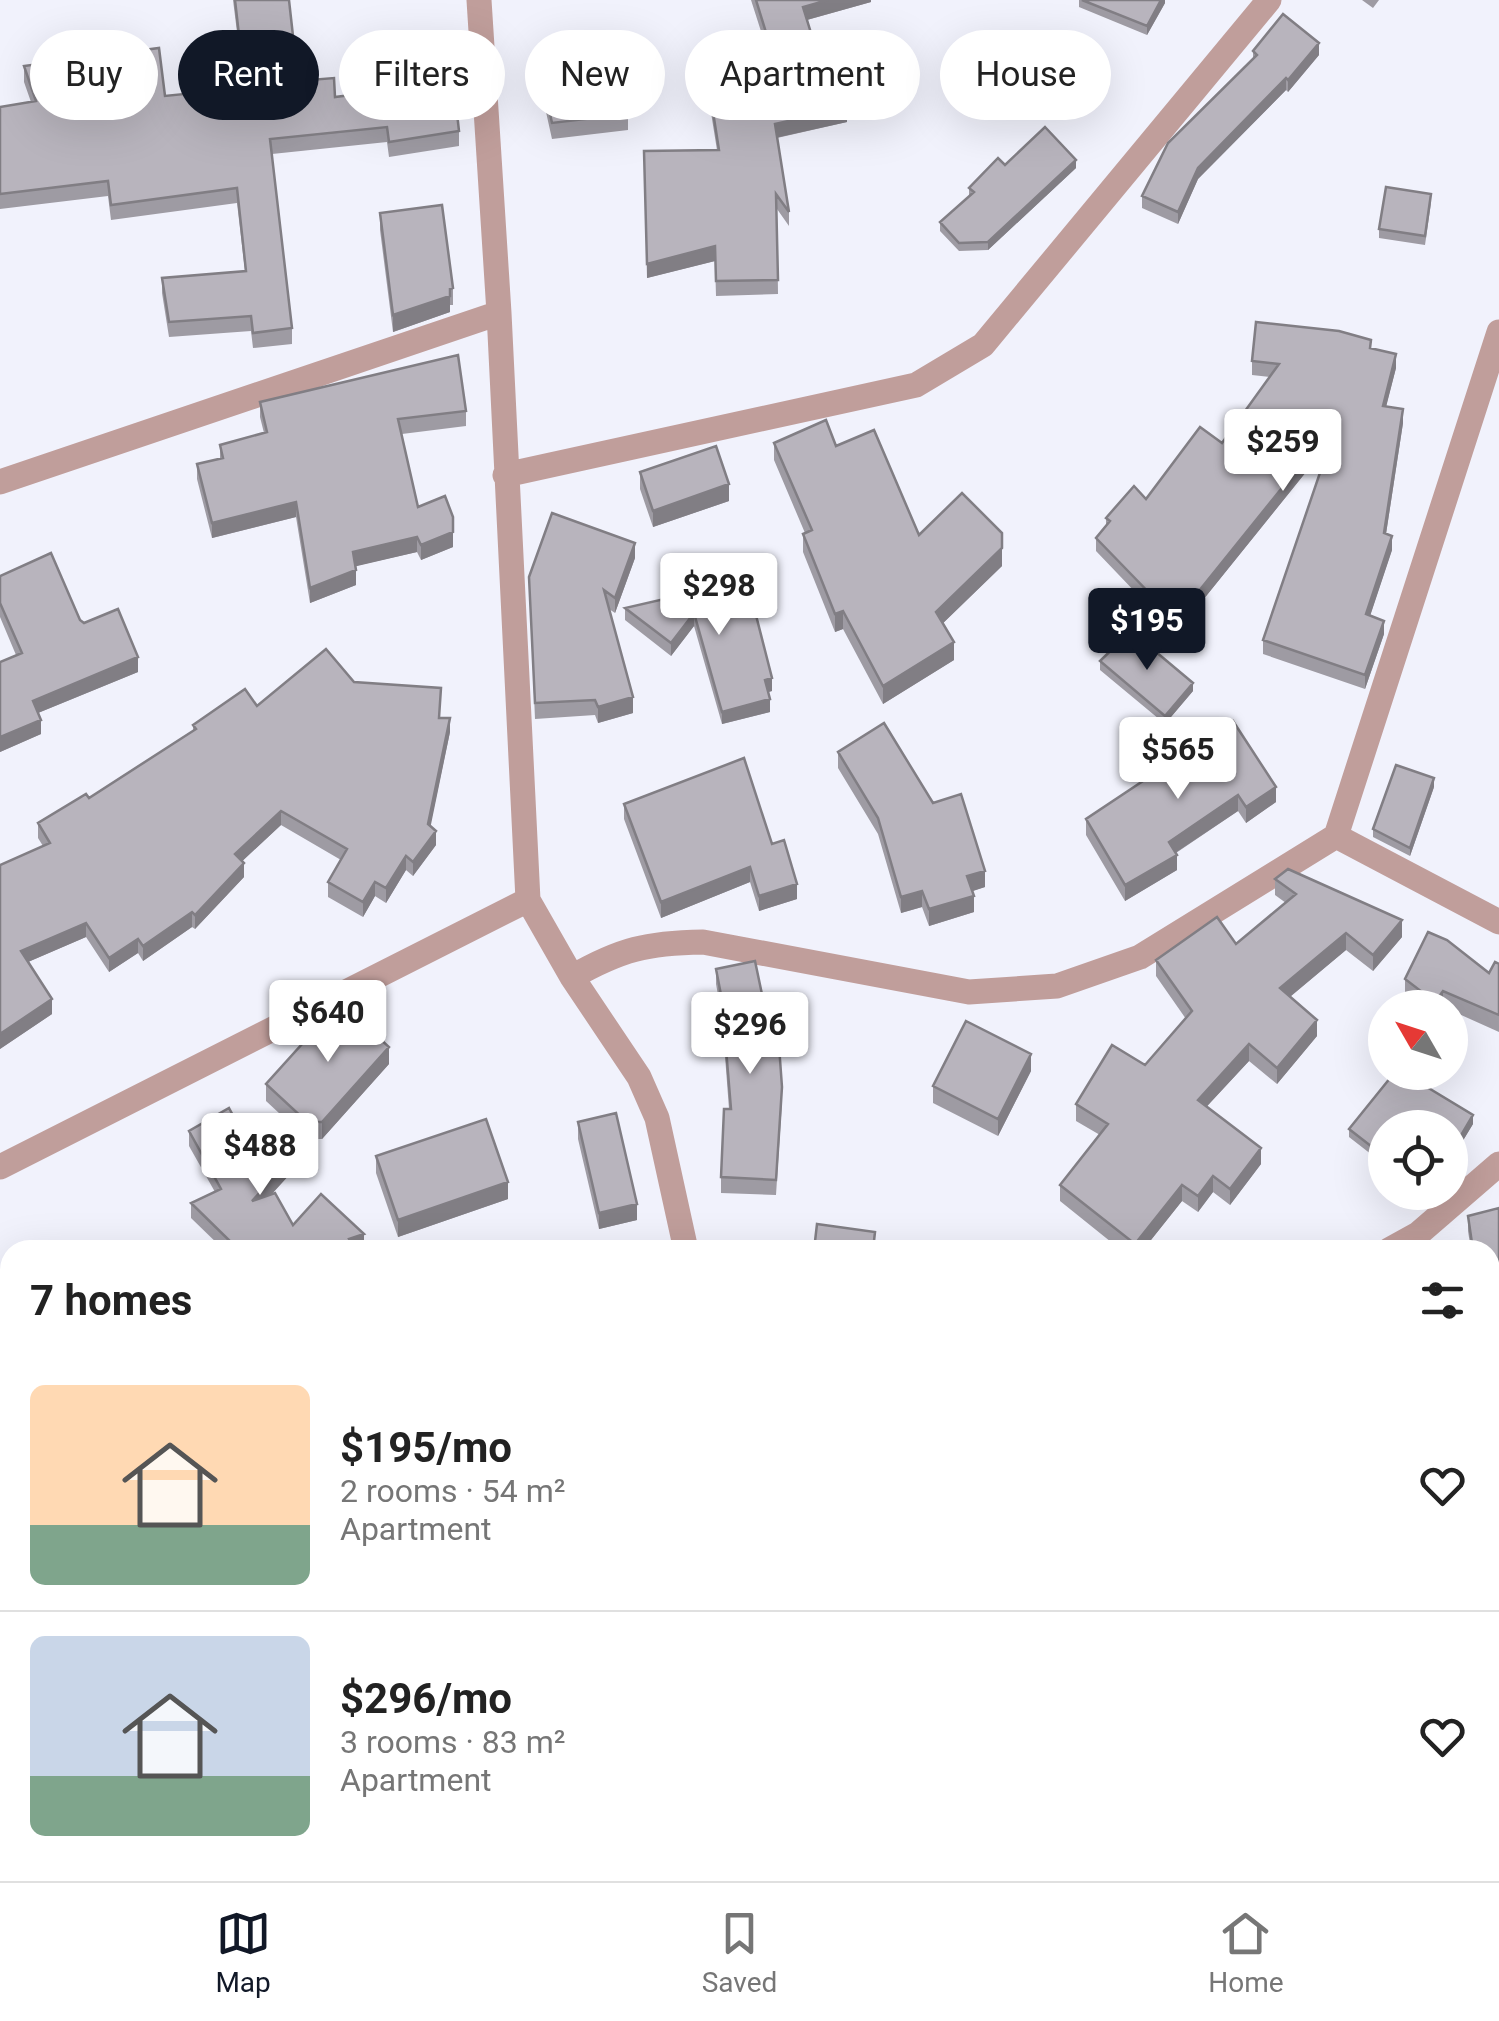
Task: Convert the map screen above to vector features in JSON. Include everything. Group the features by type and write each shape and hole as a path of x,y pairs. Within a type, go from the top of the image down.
{"street":[{"path":"479,0 528,900 572,976 639,1077 657,1118 684,1240"},
{"path":"505,475 916,385 951,367 983,345 1269,0"},
{"path":"0,482 499,313"},
{"path":"572,976 629,949 702,942 970,992 1057,986 1140,957 1336,836 1499,332"},
{"path":"1336,836 1499,922"},
{"path":"0,1166 528,900"},
{"path":"1407,1240 1499,1164"}],"building":[{"path":"235,0 289,0 292,30 238,30"},
{"path":"756,0 828,0 803,7 810,30 765,30"},
{"path":"1082,0 1161,0 1147,26"},
{"path":"1283,14 1319,43 1288,80 1198,168 1178,212 1142,196 1168,143 1257,55 1253,51"},
{"path":"159,48 165,96 178,95 178,120 319,120 319,79 334,78 339,120 458,120 459,131 389,142 387,127 270,139 292,328 253,333 251,316 169,322 162,278 246,271 237,188 111,205 108,181 0,194 0,107 30,102 30,120 158,120"},
{"path":"714,120 793,120 775,124 789,212 776,194 778,280 716,281 715,246 647,264 644,151 719,150"},
{"path":"1045,127 1076,160 988,242 959,243 940,222 974,192 969,188 998,158 1005,165"},
{"path":"1386,187 1431,194 1425,236 1379,229"},
{"path":"442,205 453,288 450,296 393,315 380,213"},
{"path":"1256,322 1339,331 1371,340 1370,348 1396,354 1383,406 1403,409 1384,533 1392,536 1366,614 1384,621 1365,675 1263,640 1339,417 1182,612 1160,604 1096,538 1110,521 1106,518 1134,486 1146,499 1200,427 1222,443 1279,364 1252,361"},
{"path":"458,355 466,411 398,419 418,507 445,496 453,517 453,532 421,545 417,537 353,552 356,570 310,588 296,502 212,523 197,464 223,458 220,445 267,432 260,402"},
{"path":"826,420 836,446 874,430 919,535 962,493 1002,533 1002,548 936,612 954,642 883,686 843,611 835,614 803,534 812,530 774,443"},
{"path":"716,446 729,484 653,511 640,472"},
{"path":"552,513 635,543 615,598 604,590 633,697 598,707 595,700 535,703 529,577"},
{"path":"51,553 80,620 84,623 118,609 138,657 33,701 41,720 0,737 0,662 22,653 0,603 0,576"},
{"path":"747,580 772,678 765,680 770,699 722,712 694,613 671,643 625,608"},
{"path":"1131,631 1193,683 1165,716 1100,661"},
{"path":"326,649 354,682 441,688 439,718 450,718 428,824 436,831 413,862 406,856 386,888 375,882 363,902 328,882 347,849 281,811 235,854 244,863 195,915 192,912 143,946 138,939 109,958 86,923 21,951 52,999 0,1034 0,865 50,843 38,823 86,794 89,798 196,729 193,725 245,689 257,706"},
{"path":"1233,721 1276,787 1246,807 1238,795 1169,842 1177,855 1125,885 1086,819"},
{"path":"884,723 933,803 961,794 985,871 967,876 974,896 929,909 922,891 901,897 878,818 838,752"},
{"path":"744,758 772,844 784,840 797,884 759,896 750,867 661,902 624,804"},
{"path":"1396,765 1434,778 1410,848 1373,829"},
{"path":"1288,869 1402,920 1373,955 1346,933 1280,988 1317,1020 1277,1068 1249,1044 1198,1100 1261,1148 1230,1189 1213,1176 1198,1196 1182,1185 1138,1240 1130,1240 1060,1185 1108,1124 1076,1104 1112,1045 1145,1065 1192,1011 1156,960 1217,917 1236,944 1296,894 1275,879"},
{"path":"1428,932 1447,940 1489,973 1495,962 1499,964 1499,1015 1468,1002 1468,990 1419,990 1405,979"},
{"path":"755,961 767,1018 777,1018 782,1087 776,1180 721,1177 724,1109 731,1109 716,969"},
{"path":"340,1002 389,1047 322,1122 307,1122 266,1084"},
{"path":"966,1021 1031,1054 998,1119 933,1086"},
{"path":"1380,1090 1432,1090 1465,1110 1368,1110 1368,1144 1349,1129"},
{"path":"229,1108 263,1171 291,1158 252,1201 275,1193 293,1225 321,1194 364,1234 350,1240 229,1240 191,1203 221,1189 189,1131"},
{"path":"616,1113 637,1204 599,1213 578,1122"},
{"path":"486,1119 508,1182 398,1220 376,1156"},
{"path":"1499,1208 1499,1240 1472,1240 1468,1216"},
{"path":"817,1224 875,1232 874,1240 815,1240"}]}
